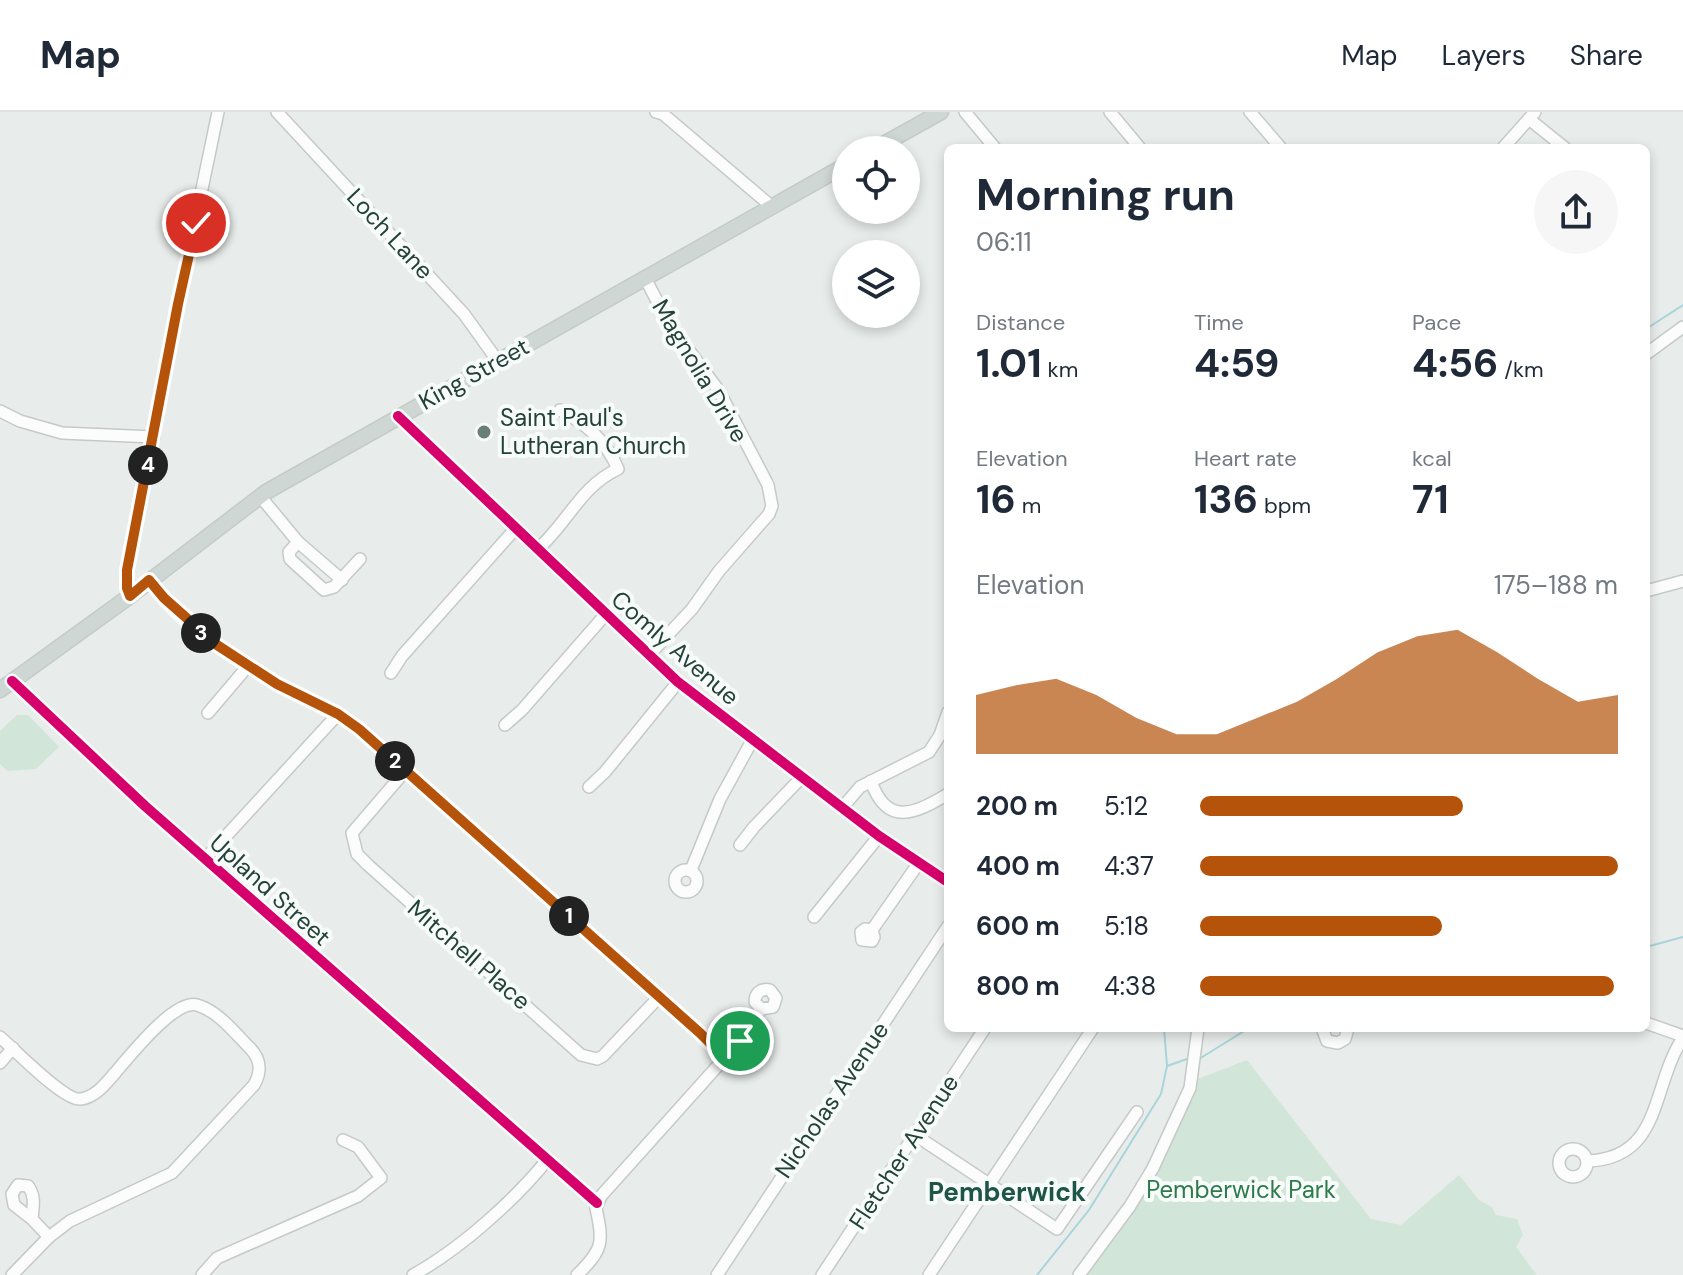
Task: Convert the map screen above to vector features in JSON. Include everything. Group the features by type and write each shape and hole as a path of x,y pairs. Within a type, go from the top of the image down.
{"main road":[{"path":"898,136 941,112"},
{"name":"King Street","path":"6,686 260,496 832,173"}],"street":[{"path":"130,596 127,570 218,112"},
{"name":"Loch Lane","path":"277,112 464,314 497,360"},
{"path":"656,112 663,114 708,150 771,206"},
{"path":"965,112 992,144"},
{"path":"1110,112 1137,144"},
{"path":"1250,112 1278,144"},
{"path":"1507,144 1532,115 1561,144"},
{"name":"Magnolia Drive","path":"645,278 668,322 719,391 768,485 772,506 752,537 719,571 692,609 649,655"},
{"path":"1650,351 1683,327"},
{"path":"538,549 565,522 599,478 618,469 606,446 593,432 560,410"},
{"path":"0,411 20,421 62,433 154,437"},
{"name":"Comly Avenue","path":"398,416 678,682 879,836 944,880"},
{"path":"260,496 298,542 342,580"},
{"path":"391,673 402,656 516,528"},
{"path":"298,542 289,552 290,559 324,590 342,580 360,559"},
{"path":"149,580 198,630 248,666 301,697 338,714 359,729 725,1058"},
{"path":"1650,590 1683,581"},
{"path":"505,725 522,710 605,615"},
{"path":"208,713 248,666"},
{"path":"589,787 605,772 678,682"},
{"name":"Upland Street","path":"6,686 597,1203"},
{"path":"205,859 338,714"},
{"path":"842,808 853,793 871,781 929,752 944,724"},
{"path":"691,870 720,799 753,739"},
{"name":"Mitchell Place","path":"406,770 352,833 357,854 400,894 581,1055 597,1059 603,1056 659,997"},
{"path":"740,845 802,777"},
{"path":"871,781 877,795 896,812 921,810 944,796"},
{"path":"814,917 879,836"},
{"path":"872,930 918,864"},
{"name":"Nicholas Avenue","path":"717,1275 944,932"},
{"path":"0,1037 72,1099 85,1098 103,1087 171,1014 180,1007 192,1004 221,1019 253,1051 260,1064 254,1085 172,1173 147,1187 79,1215 49,1237 12,1275"},
{"path":"577,1275 599,1246 601,1229 597,1203 725,1058 761,1009"},
{"path":"1587,1161 1617,1155 1644,1133 1660,1096 1672,1054 1683,1037 1650,1025"},
{"name":"Fletcher Avenue","path":"822,1275 982,1032"},
{"path":"929,1275 1090,1032"},
{"path":"1079,1275 1143,1186 1178,1115 1190,1088 1197,1032"},
{"path":"1322,1032 1323,1037 1332,1043 1342,1041 1346,1032"},
{"path":"0,1063 13,1048"},
{"path":"915,1135 1057,1229 1137,1112"},
{"path":"202,1275 217,1258 358,1196 381,1178 358,1147 343,1140"},
{"path":"413,1275 496,1212 548,1159"},
{"path":"32,1219 49,1237"}],"green space":[{"path":"17,715 28,715 59,747 36,769 7,771 0,764 0,731"},
{"name":"Pemberwick Park","path":"1247,1060 1371,1219 1401,1225 1459,1175 1479,1200 1492,1207 1496,1215 1517,1219 1523,1235 1516,1247 1537,1275 1084,1275 1101,1254 1195,1080"}],"waterway":[{"path":"1650,326 1683,305"},
{"path":"1650,946 1683,937"},
{"path":"1037,1275 1089,1210 1161,1094 1167,1066 1164,1032"},
{"path":"1199,1059 1243,1032"},
{"path":"1167,1066 1187,1059"}],"cycle path":[{"path":"398,416 678,682 879,836 944,879"},
{"path":"149,580 178,614 218,646 260,674 359,729 725,1058"},
{"path":"12,681 145,806 597,1203"}],"place":[{"name":"Saint Paul's Lutheran Church","path":"484,432"}],"district":[{"name":"Pemberwick","path":"1007,1192"}],"route":[{"path":"196,223 127,570 130,596 149,580 164,598 217,645 277,684 349,721 725,1058 740,1041"}]}
